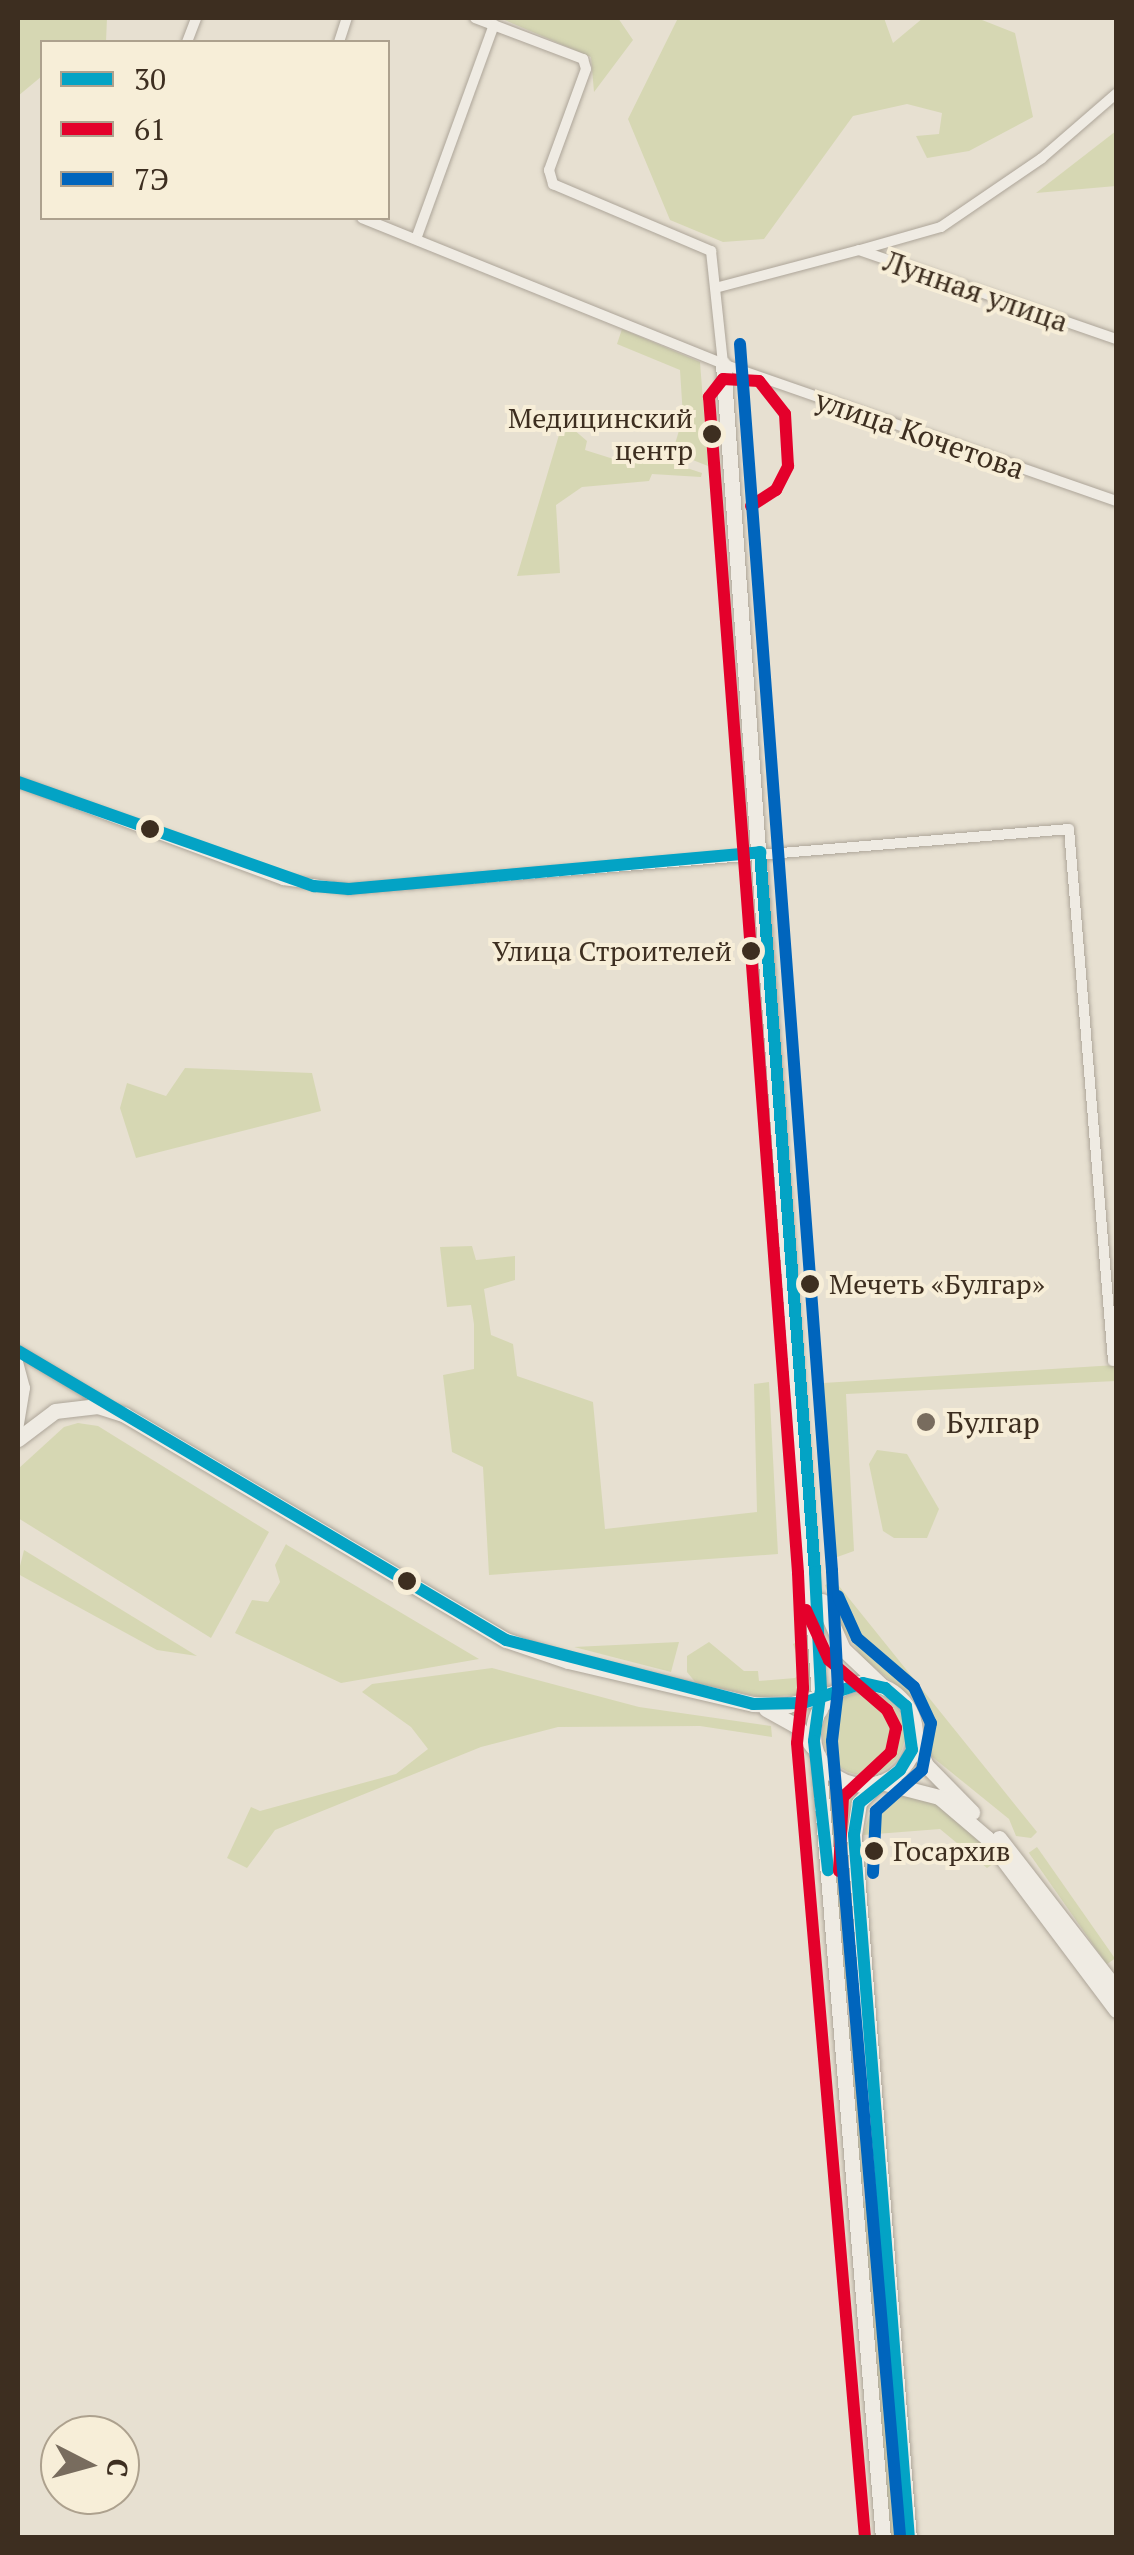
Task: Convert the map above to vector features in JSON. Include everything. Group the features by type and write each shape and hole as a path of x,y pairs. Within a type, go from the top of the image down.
{"main road":[{"path":"724,364 824,1700 817,1754 883,2538"},
{"path":"18,1439 65,1406 87,1404 125,1416 506,1640 568,1661 753,1704 797,1726 817,1754 845,1782 879,1782 938,1798 987,1838 1116,2010"},
{"path":"815,1572 830,1628 884,1688 906,1706 914,1737 938,1780 1034,1877 1116,1989"},
{"path":"753,1704 824,1700 863,1684 884,1688"},
{"path":"909,2538 854,1836 859,1803 879,1782 900,1770 914,1737"},
{"path":"840,2010 867,2007"},
{"path":"855,2192 882,2189"}],"street":[{"path":"475,18 583,58 586,69 549,170 552,184 699,242 710,251 719,286 724,364"},
{"path":"416,239 494,25"},
{"path":"859,250 942,227 1042,158 1116,94"},
{"name":"улица Кочетова","path":"367,220 724,364 1116,501"},
{"name":"Лунная улица","path":"719,286 859,250 1116,339"},
{"path":"18,782 314,886 350,889 1069,829 1113,1360"},
{"path":"18,1351 125,1416"},
{"path":"18,1362 26,1388 18,1430"}],"green space":[{"path":"18,18 107,18 106,40 40,40 40,78 18,96"},
{"path":"500,18 618,18 633,40 594,92 591,57"},
{"path":"678,18 884,18 893,43 923,18 977,18 1015,33 1033,117 969,151 927,158 916,136 939,134 942,113 907,104 853,116 764,239 723,242 670,220 628,119"},
{"path":"1116,131 1116,186 1036,193"},
{"path":"622,329 700,362 708,466 665,449 665,442 675,444 683,417 680,370 617,344"},
{"path":"573,429 587,441 585,450 623,462 629,449 702,473 701,477 652,474 649,481 582,487 556,505 560,573 517,576 559,435"},
{"path":"185,1068 312,1073 321,1111 136,1158 120,1108 127,1083 166,1096"},
{"path":"472,1246 476,1260 515,1256 515,1280 484,1289 491,1335 513,1344 517,1376 593,1402 605,1529 757,1512 754,1384 769,1382 778,1554 489,1575 483,1467 452,1452 443,1375 474,1369 474,1324 471,1305 447,1307 440,1247"},
{"path":"1116,1365 1116,1381 846,1394 854,1551 826,1561 814,1396 823,1383"},
{"path":"78,1423 98,1426 269,1532 211,1638 18,1518 18,1469 64,1427"},
{"path":"877,1450 907,1454 939,1509 927,1538 894,1538 883,1531 869,1464"},
{"path":"286,1544 479,1659 341,1683 235,1633 252,1600 268,1602 280,1582 275,1565"},
{"path":"24,1550 197,1656 157,1650 18,1574"},
{"path":"835,1581 1037,1832 1031,1838 1016,1836 1009,1819 930,1755 921,1705 863,1658 836,1620 825,1585"},
{"path":"807,1637 815,1674 796,1695 760,1697 696,1683 687,1672 687,1656 709,1642 744,1671 758,1671 759,1681 795,1678 802,1671 793,1644"},
{"path":"679,1642 671,1672 574,1647"},
{"path":"492,1668 639,1707 771,1726 772,1737 700,1726 558,1727 481,1747 275,1830 247,1868 227,1858 251,1807 260,1811 396,1774 428,1749 411,1727 362,1692 372,1684"},
{"path":"856,1693 872,1693 898,1711 905,1734 902,1750 893,1763 872,1775 856,1775 830,1757 823,1742 823,1726 841,1700"},
{"path":"824,1787 857,1800 845,1837 859,1988 854,1996 844,1995"},
{"path":"897,1792 924,1795 956,1815 999,1860 987,1868 940,1829 863,1835 872,1807"},
{"path":"1037,1847 1115,1958 1107,1964 1029,1853"},
{"path":"847,2028 861,2028 856,2033 864,2123 872,2126 870,2183 859,2182"},
{"path":"870,2199 878,2207 904,2537 886,2537 859,2204"}],"transit line":[{"name":"7Э","path":"740,344 832,1571 838,1690 832,1741 900,2536"},
{"name":"61","path":"751,506 776,490 788,466 785,414 759,381 723,379 709,397 798,1573 803,1688 797,1743 865,2538"},
{"name":"30","path":"18,782 314,886 349,889 760,852"},
{"name":"30","path":"760,852 815,1572 821,1689 814,1741 828,1870"},
{"name":"30","path":"18,1351 506,1640 753,1704 803,1703 863,1683 885,1688 906,1706 912,1750 900,1770 859,1803 854,1835 909,2538"},
{"name":"7Э","path":"838,1596 857,1638 914,1687 931,1723 922,1770 876,1811 873,1873"},
{"name":"61","path":"806,1610 829,1660 887,1710 896,1728 891,1752 843,1797 839,1871"}],"place":[{"name":"Медицинский центр","path":"712,434"},
{"name":"Улица Строителей","path":"751,951"},
{"name":"Мечеть «Булгар»","path":"810,1284"},
{"name":"Булгар","path":"926,1422"},
{"name":"Госархив","path":"874,1851"}]}
